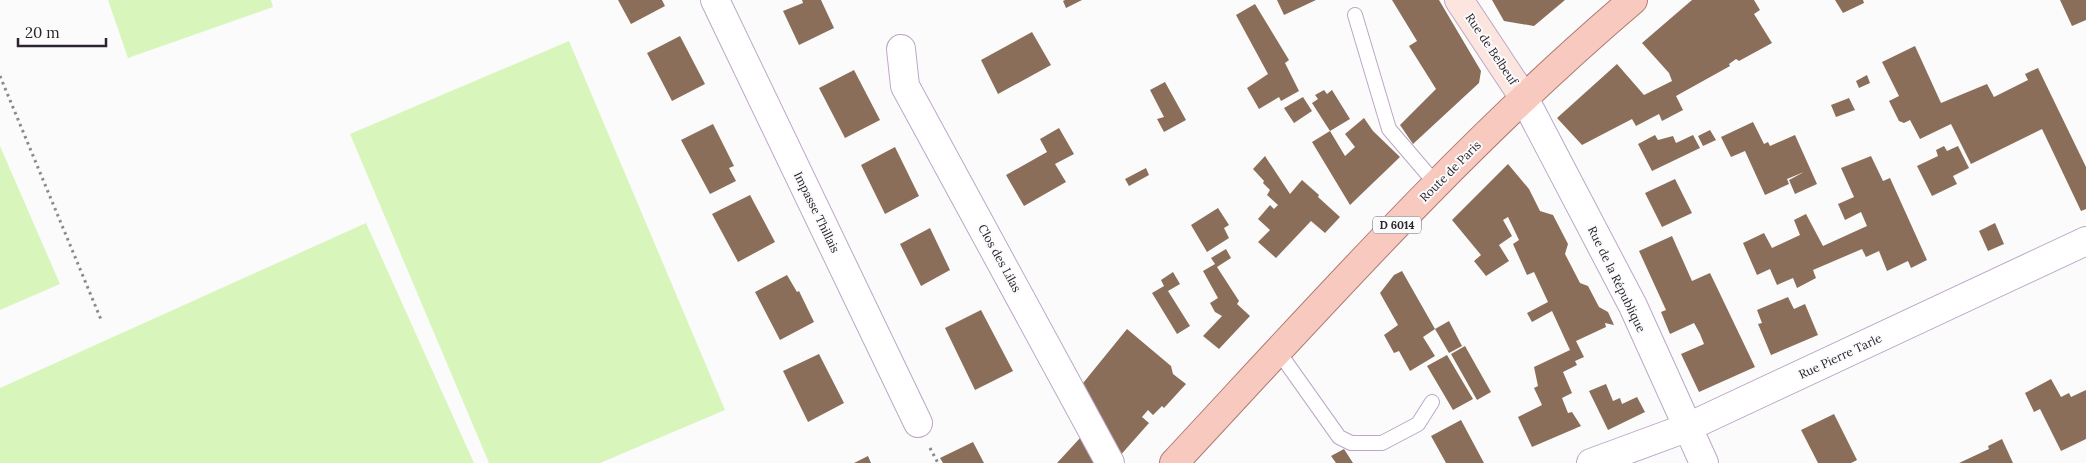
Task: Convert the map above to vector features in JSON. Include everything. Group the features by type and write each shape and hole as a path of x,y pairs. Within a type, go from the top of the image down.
{"main road":[{"name":"Route de Paris","path":"1174,463 1436,184 1524,98 1633,0"}],"street":[{"name":"Impasse Thillais","path":"715,0 918,423"},
{"name":"Rue de Belbeuf","path":"1459,0 1524,98"},
{"name":"Clos des Lilas","path":"900,49 905,86 1110,463"},
{"name":"Rue de la République","path":"1524,98 1633,306 1686,428 1704,463"},
{"name":"Rue Pierre Tarle","path":"1592,463 1686,428 2086,241"}],"lane":[{"path":"1355,15 1389,129 1436,184"},
{"path":"1278,351 1339,437 1351,443 1382,443 1418,424 1432,402"}],"path":[{"path":"0,76 102,322"}],"green space":[{"path":"108,0 271,0 273,7 128,58"},
{"path":"569,41 725,410 600,463 489,463 350,134"},
{"path":"0,146 60,284 0,310"},
{"path":"366,223 474,463 0,463 0,388"}],"building":[{"path":"618,0 662,0 665,6 631,24"},
{"path":"802,0 821,0 834,28 799,45 783,11 803,3"},
{"path":"1082,0 1066,8 1063,1"},
{"path":"1277,0 1316,0 1284,15"},
{"path":"1392,0 1439,0 1481,71 1479,83 1413,144 1400,125 1436,89 1409,46 1417,41"},
{"path":"1492,0 1565,0 1534,26 1504,21"},
{"path":"1692,0 1754,0 1760,10 1754,14 1772,43 1739,61 1736,59 1729,64 1730,66 1676,96 1683,110 1662,121 1659,114 1636,126 1632,119 1582,145 1557,118 1617,64 1644,95 1672,81 1669,73 1642,43"},
{"path":"1835,0 1863,0 1864,3 1843,13"},
{"path":"2060,0 2086,0 2086,20 2072,26"},
{"path":"1255,4 1289,60 1285,63 1299,91 1281,101 1279,97 1259,109 1247,88 1268,74 1236,15"},
{"path":"1032,32 1051,65 998,94 981,60"},
{"path":"680,36 705,84 672,101 647,53"},
{"path":"1915,46 1941,103 1987,84 1994,97 2028,80 2025,74 2038,68 2086,167 2086,209 2081,211 2042,129 1971,164 1951,124 1920,139 1910,120 1904,123 1899,121 1889,101 1899,96 1882,62"},
{"path":"854,70 880,120 845,138 819,88"},
{"path":"1867,75 1870,83 1859,88 1856,81"},
{"path":"1165,82 1186,120 1164,132 1157,119 1164,117 1150,90"},
{"path":"1324,90 1327,94 1332,90 1350,119 1330,131 1312,103 1318,99 1315,95"},
{"path":"1303,97 1312,111 1294,123 1284,108"},
{"path":"1849,98 1855,110 1836,117 1831,105"},
{"path":"1364,118 1373,131 1400,157 1350,205 1312,142 1330,131 1345,156 1355,147 1345,134"},
{"path":"1753,122 1764,144 1768,142 1770,146 1795,135 1817,184 1795,194 1789,180 1804,172 1787,179 1789,184 1765,195 1745,151 1731,157 1721,137"},
{"path":"713,124 734,166 729,168 736,181 710,194 681,140"},
{"path":"1059,128 1074,154 1055,164 1066,182 1024,206 1006,175 1047,152 1040,139"},
{"path":"1710,130 1716,140 1703,146 1698,136"},
{"path":"1655,135 1658,140 1673,136 1676,143 1693,135 1700,148 1652,171 1638,144"},
{"path":"1944,146 1947,151 1958,146 1969,168 1953,176 1957,184 1932,196 1917,166 1938,156 1936,150"},
{"path":"895,147 919,196 885,214 861,165"},
{"path":"1265,156 1290,194 1302,180 1340,217 1325,233 1311,221 1276,258 1258,242 1270,230 1258,219 1270,205 1274,209 1278,205 1267,195 1270,190 1253,169"},
{"path":"1871,156 1883,181 1890,178 1927,260 1911,268 1908,261 1887,271 1879,251 1866,257 1862,249 1813,270 1816,278 1797,288 1793,278 1777,285 1770,269 1757,275 1743,243 1764,233 1772,248 1800,235 1794,220 1806,214 1823,246 1867,226 1861,212 1845,220 1838,204 1854,197 1841,168"},
{"path":"1508,164 1529,189 1540,211 1553,215 1568,244 1565,254 1580,283 1588,286 1599,307 1608,312 1614,325 1605,323 1606,327 1576,341 1584,357 1575,361 1577,365 1563,372 1572,393 1562,398 1568,413 1572,412 1581,426 1532,447 1518,417 1542,405 1534,388 1538,386 1534,367 1570,350 1552,311 1532,322 1527,313 1548,302 1534,272 1527,275 1513,244 1519,240 1508,217 1503,220 1512,236 1499,245 1509,261 1486,276 1474,261 1481,255 1452,220"},
{"path":"1146,168 1149,175 1129,186 1125,179"},
{"path":"1675,179 1692,213 1662,227 1645,193"},
{"path":"750,195 775,242 738,262 712,214"},
{"path":"1218,208 1229,225 1224,228 1229,238 1207,252 1191,225"},
{"path":"1995,223 2004,244 1988,251 1979,231"},
{"path":"930,228 950,270 921,286 900,244"},
{"path":"1672,236 1692,281 1710,273 1755,367 1699,392 1681,354 1704,344 1700,334 1694,323 1670,334 1661,312 1666,310 1639,251"},
{"path":"1226,249 1231,258 1217,267 1239,301 1237,304 1250,316 1219,349 1203,336 1222,316 1215,312 1210,303 1218,298 1203,271 1215,264 1211,258"},
{"path":"1402,271 1435,329 1423,337 1435,356 1410,371 1399,351 1394,353 1384,335 1398,325 1380,293 1394,275"},
{"path":"1173,272 1180,284 1168,291 1190,326 1177,334 1152,293 1164,286 1161,280"},
{"path":"787,275 797,292 799,291 814,322 780,340 755,292"},
{"path":"1788,297 1794,309 1805,304 1818,335 1771,355 1758,324 1762,323 1757,310"},
{"path":"981,310 1013,371 975,390 945,328"},
{"path":"1449,321 1462,346 1449,353 1435,329"},
{"path":"1127,329 1171,366 1173,374 1186,384 1164,408 1162,406 1153,415 1148,410 1142,417 1149,423 1118,458 1079,388"},
{"path":"1465,346 1491,392 1477,400 1451,354"},
{"path":"819,354 844,403 808,422 783,371"},
{"path":"1447,355 1473,399 1453,410 1427,366"},
{"path":"2051,379 2061,397 2069,393 2071,397 2086,390 2086,439 2061,451 2040,409 2034,412 2025,393"},
{"path":"1606,384 1613,401 1620,398 1622,404 1637,397 1645,412 1608,430 1589,391"},
{"path":"1834,414 1857,460 1851,463 1818,463 1801,430"},
{"path":"1461,420 1484,463 1446,463 1431,436"},
{"path":"1081,437 1097,463 1057,463"},
{"path":"2002,439 2013,463 1959,463 1989,449 1988,446"},
{"path":"973,442 984,463 943,463 940,458"},
{"path":"1344,449 1353,463 1336,463 1331,456"},
{"path":"868,456 871,463 854,463"}]}
